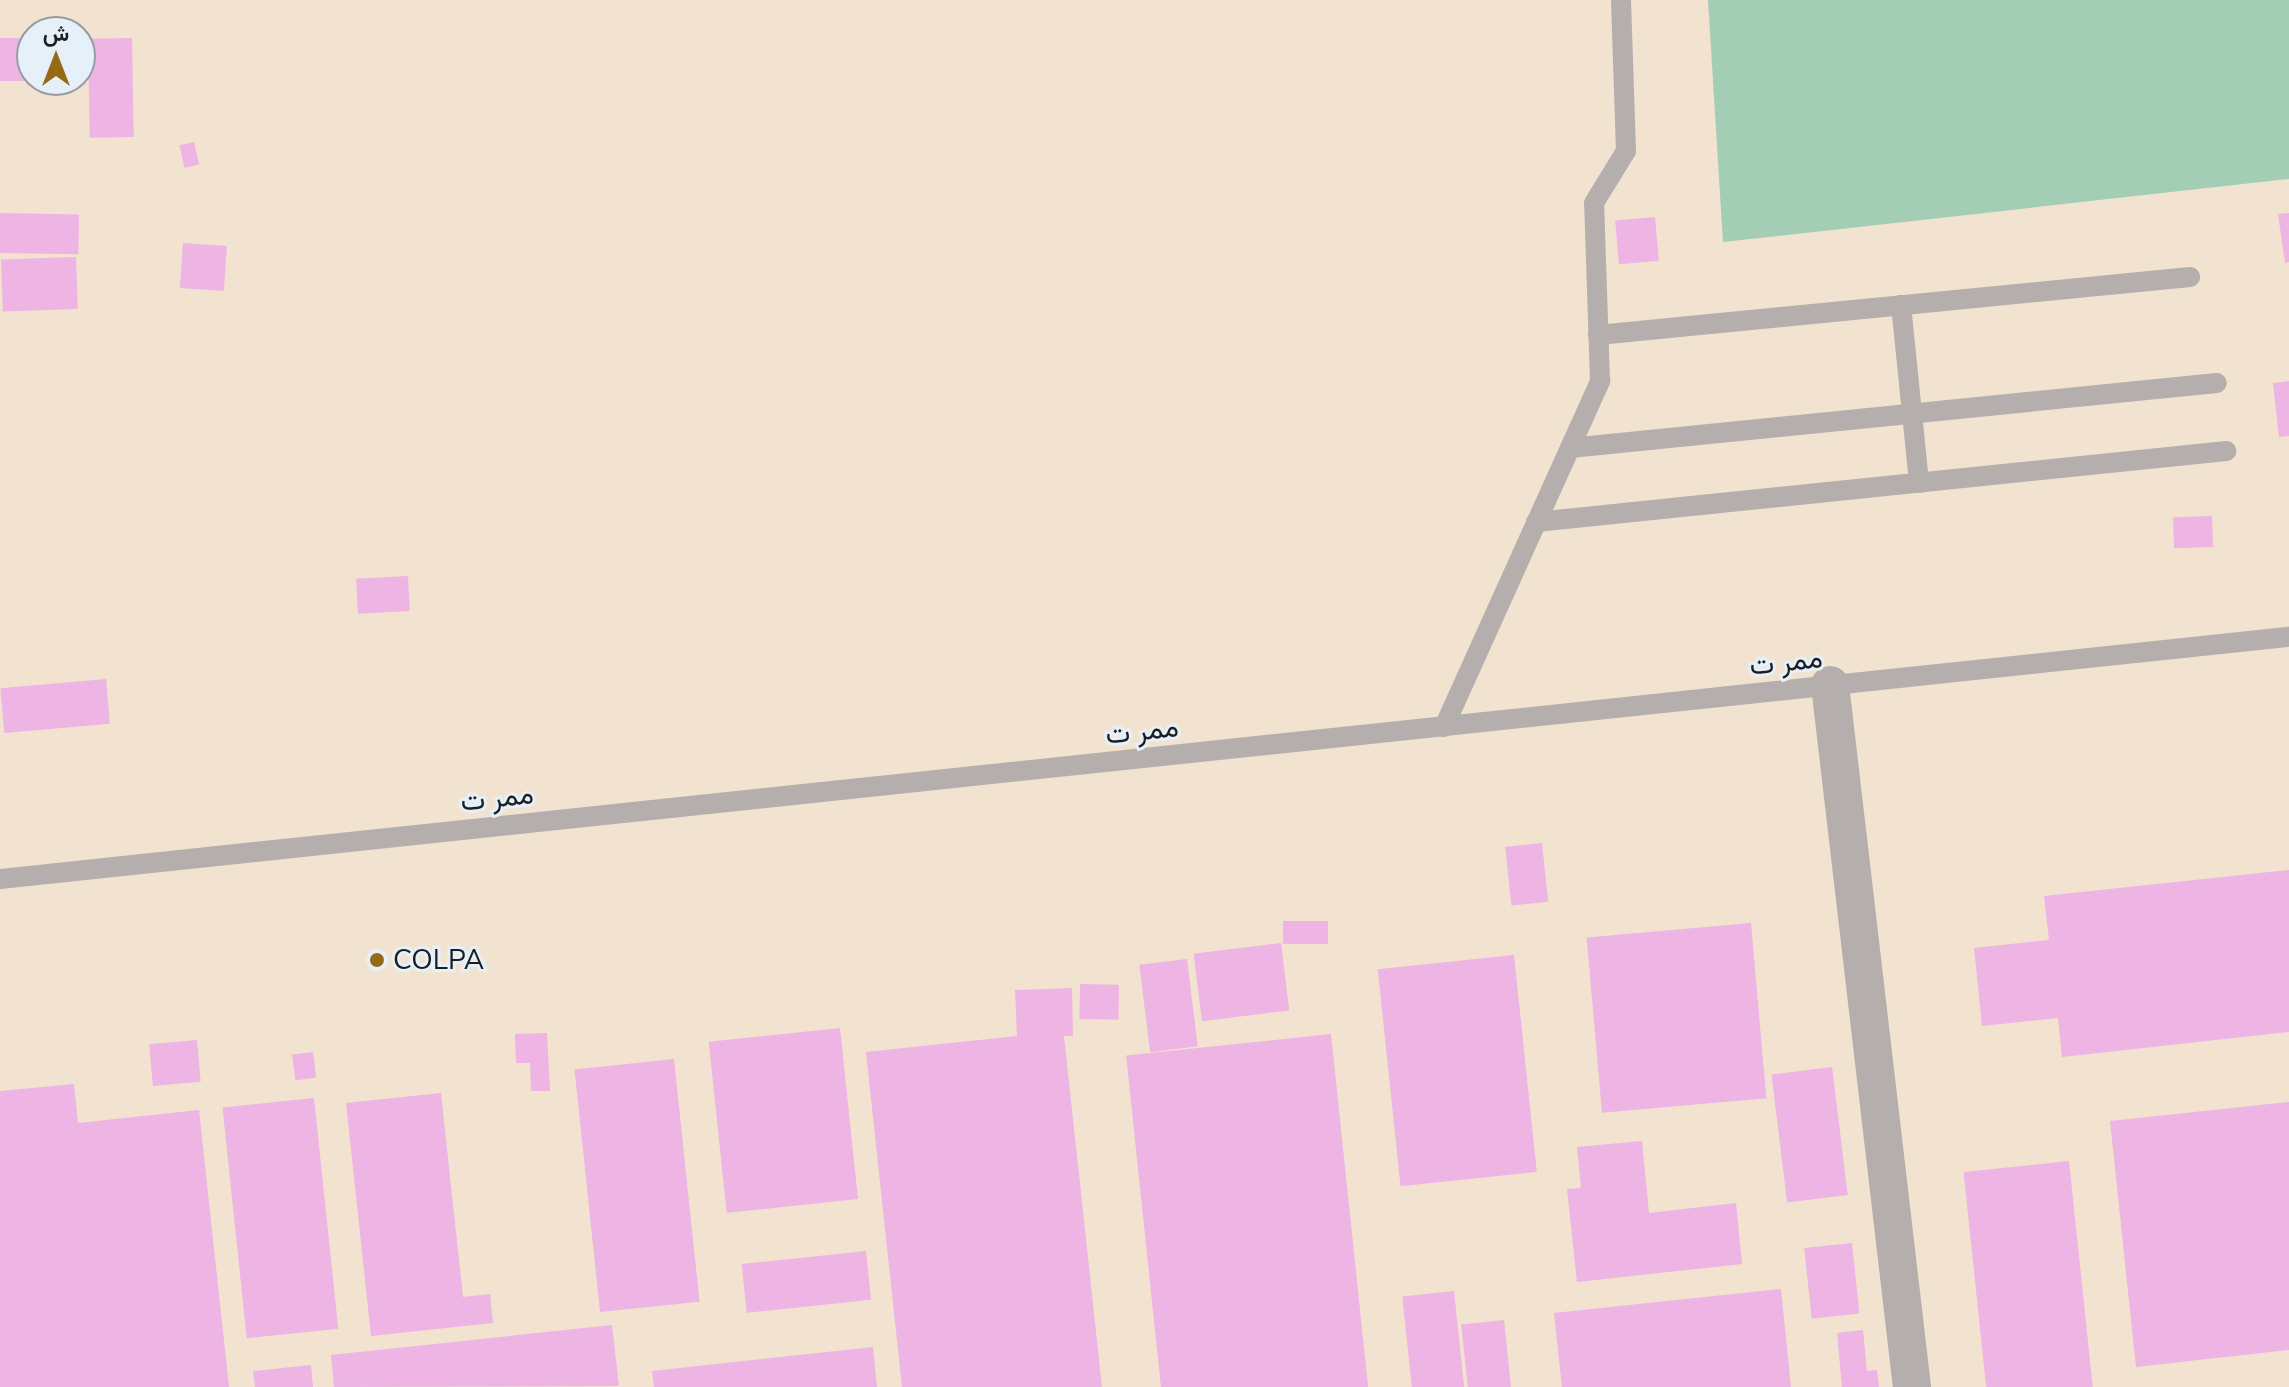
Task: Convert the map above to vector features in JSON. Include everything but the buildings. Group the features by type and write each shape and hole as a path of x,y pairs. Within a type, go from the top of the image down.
{"street":[{"path":"1830,685 1912,1387"}],"lane":[{"path":"1444,727 1600,381 1594,203 1626,151 1621,0"},
{"path":"1598,335 2190,277"},
{"path":"1901,305 1919,483"},
{"path":"1570,448 2217,383"},
{"path":"1536,522 2226,451"},
{"name":"ممر ت","path":"0,879 2289,637"}],"shaded area":[{"path":"0,0 2289,0 2289,1387 0,1387"}],"green space":[{"path":"1708,0 2289,0 2289,179 1723,242"}],"place":[{"name":"COLPA","path":"377,960"}]}
